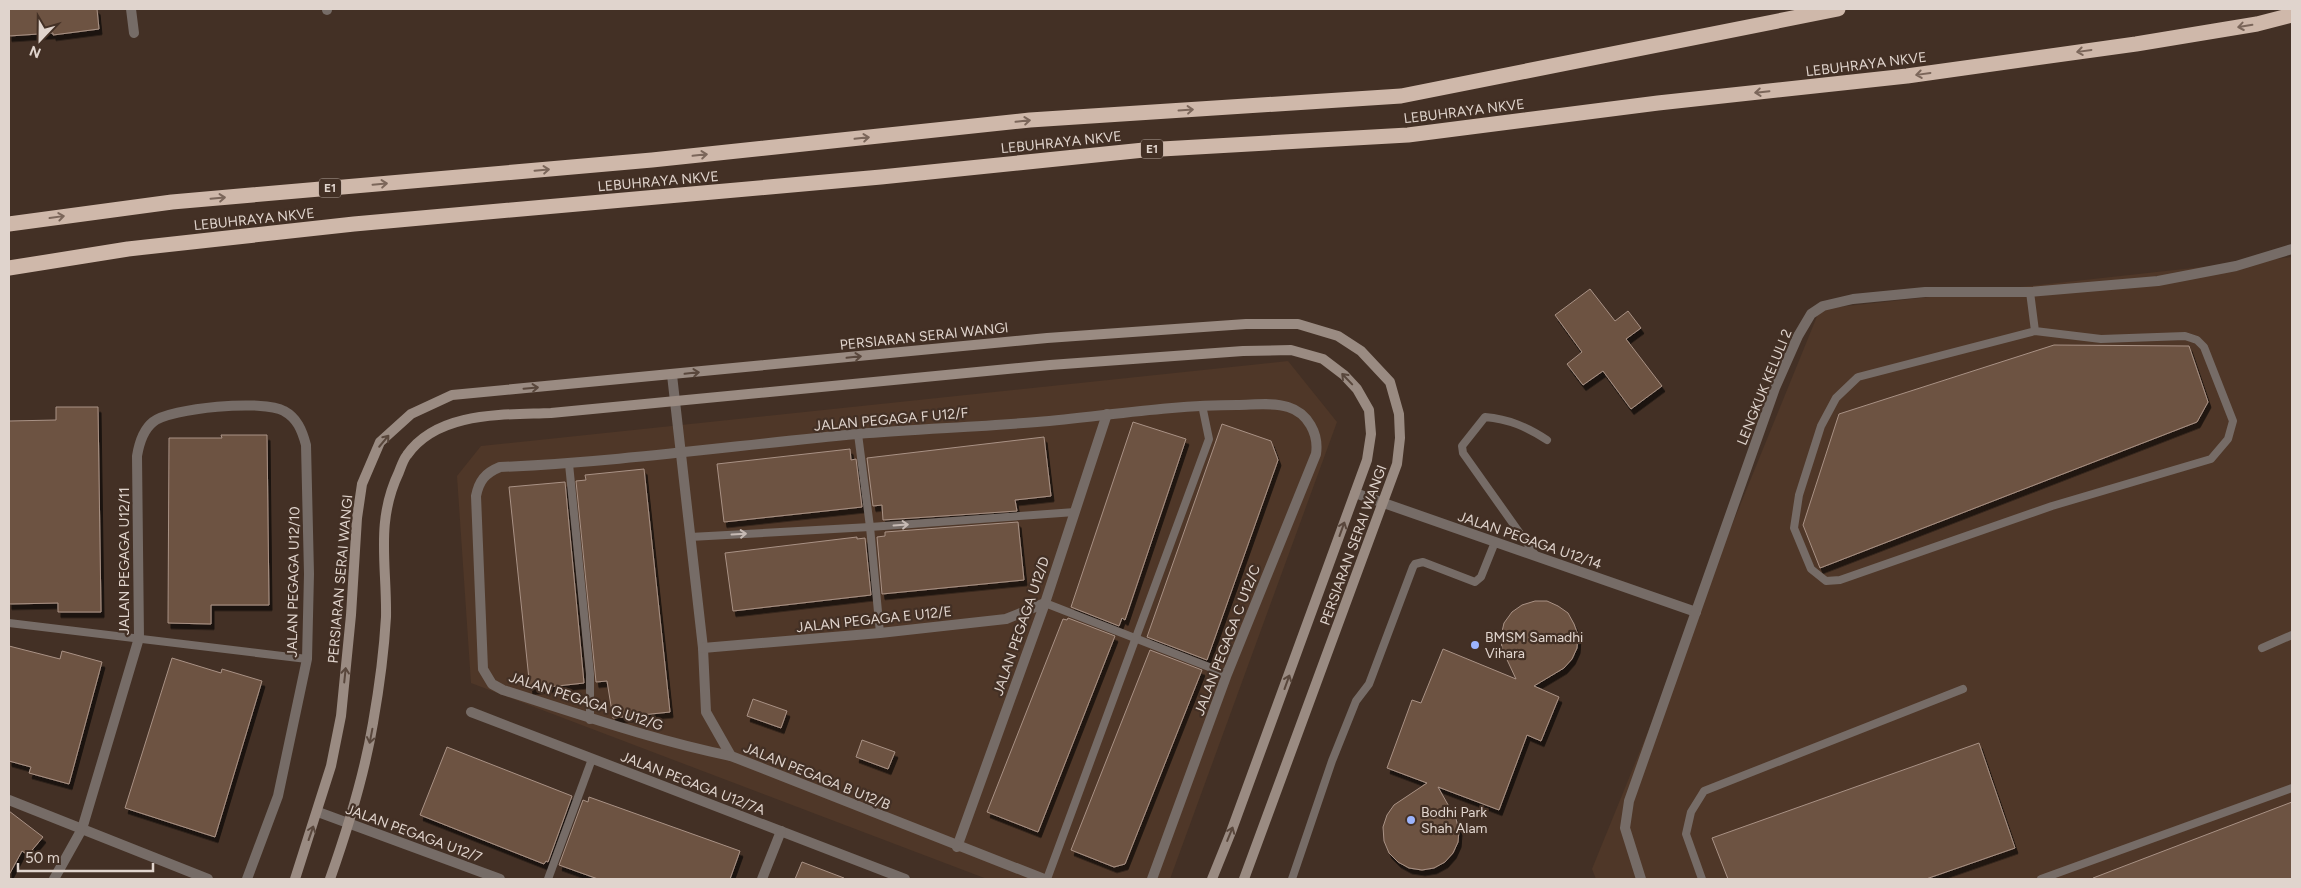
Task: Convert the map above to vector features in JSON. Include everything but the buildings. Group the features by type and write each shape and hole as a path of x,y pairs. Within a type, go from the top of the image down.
{"highway":[{"name":"LEBUHRAYA NKVE","path":"9,224 172,202 652,160 1030,120 1401,96 1838,9"},
{"name":"LEBUHRAYA NKVE","path":"9,268 128,249 354,224 881,177 1144,150 1408,135 1658,103 1907,76 2136,44 2257,24 2292,15"}],"street":[{"path":"131,9 134,32"},
{"name":"LENGKUK KELULI 2","path":"1641,879 1625,828 1629,800 1775,388 1798,336 1811,314 1817,308 1853,298 1925,292 2030,292 2158,281 2236,266 2292,249"},
{"name":"PERSIARAN SERAI WANGI","path":"295,879 318,812 331,766 341,716 351,615 357,518 362,484 380,442 411,414 452,395 1047,338 1246,324 1298,324 1338,336 1354,346 1390,382 1399,414 1400,438 1397,464 1244,879"},
{"name":"PERSIARAN SERAI WANGI","path":"330,879 350,824 363,774 373,722 386,618 384,520 390,492 407,455 431,433 458,421 494,415 551,413 676,402 1050,364 1243,351 1291,350 1323,359 1344,375 1356,389 1369,410 1371,434 1367,460 1231,832 1212,879"},
{"name":"JALAN PEGAGA B U12/B","path":"672,375 683,453 690,537 703,648 706,712 731,756 956,847 1045,879"},
{"name":"JALAN PEGAGA F U12/F","path":"482,478 490,471 500,467 569,464 858,434 1038,422 1202,405 1268,404 1288,406 1302,415"},
{"name":"JALAN PEGAGA U12/10","path":"219,406 269,405 283,410 294,418 302,431 306,444 309,574 307,659 278,796 247,879"},
{"name":"JALAN PEGAGA U12/11","path":"54,879 82,829 139,638 137,456 139,444 151,423 162,416 219,406"},
{"name":"JALAN PEGAGA U12/D","path":"956,847 1045,603 1107,414"},
{"name":"JALAN PEGAGA C U12/C","path":"1152,879 1227,674 1316,454 1318,441 1313,428 1302,415"},
{"name":"JALAN PEGAGA G U12/G","path":"482,478 476,496 483,669 486,677 492,684 503,690 590,720 689,748 731,756"},
{"name":"JALAN PEGAGA U12/14","path":"1355,493 1696,612"},
{"name":"JALAN PEGAGA E U12/E","path":"703,648 880,633 1006,619 1045,603"},
{"name":"JALAN PEGAGA U12/7A","path":"471,712 905,879"},
{"path":"9,800 208,879"},
{"name":"JALAN PEGAGA U12/7","path":"318,812 500,879"},
{"path":"762,879 781,832"}],"lane":[{"path":"2030,292 2035,331"},
{"path":"2035,331 2101,339 2184,336 2197,340 2204,347 2233,421 2228,439 2211,459 2052,506 1840,580 1826,581 1811,569 1794,528 1799,495 1804,478 1821,426 1836,398 1858,377 2035,331"},
{"path":"1045,879 1137,638 1210,438 1202,405"},
{"path":"1536,556 1463,453 1462,446 1485,417 1505,418 1532,430 1547,440"},
{"path":"858,434 870,528 880,633"},
{"path":"569,464 590,674 590,720"},
{"path":"690,537 870,528 1075,512"},
{"path":"1292,879 1332,761 1356,700 1371,678 1413,567 1415,564 1423,562 1475,582 1481,577 1494,542"},
{"path":"1045,603 1227,674"},
{"path":"9,622 307,659"},
{"path":"2262,648 2292,635"},
{"path":"1702,879 1686,834 1690,812 1704,791 1963,689"},
{"path":"548,879 592,759"},
{"path":"2041,879 2292,788"}],"shaded area":[{"path":"2292,257 2292,879 1596,879 1592,869 1820,309"},
{"path":"1288,361 1337,422 1170,879 987,879 471,683 457,476 481,446"}],"place":[{"name":"BMSM Samadhi Vihara","path":"1475,645"},
{"name":"Bodhi Park Shah Alam","path":"1411,820"}]}
